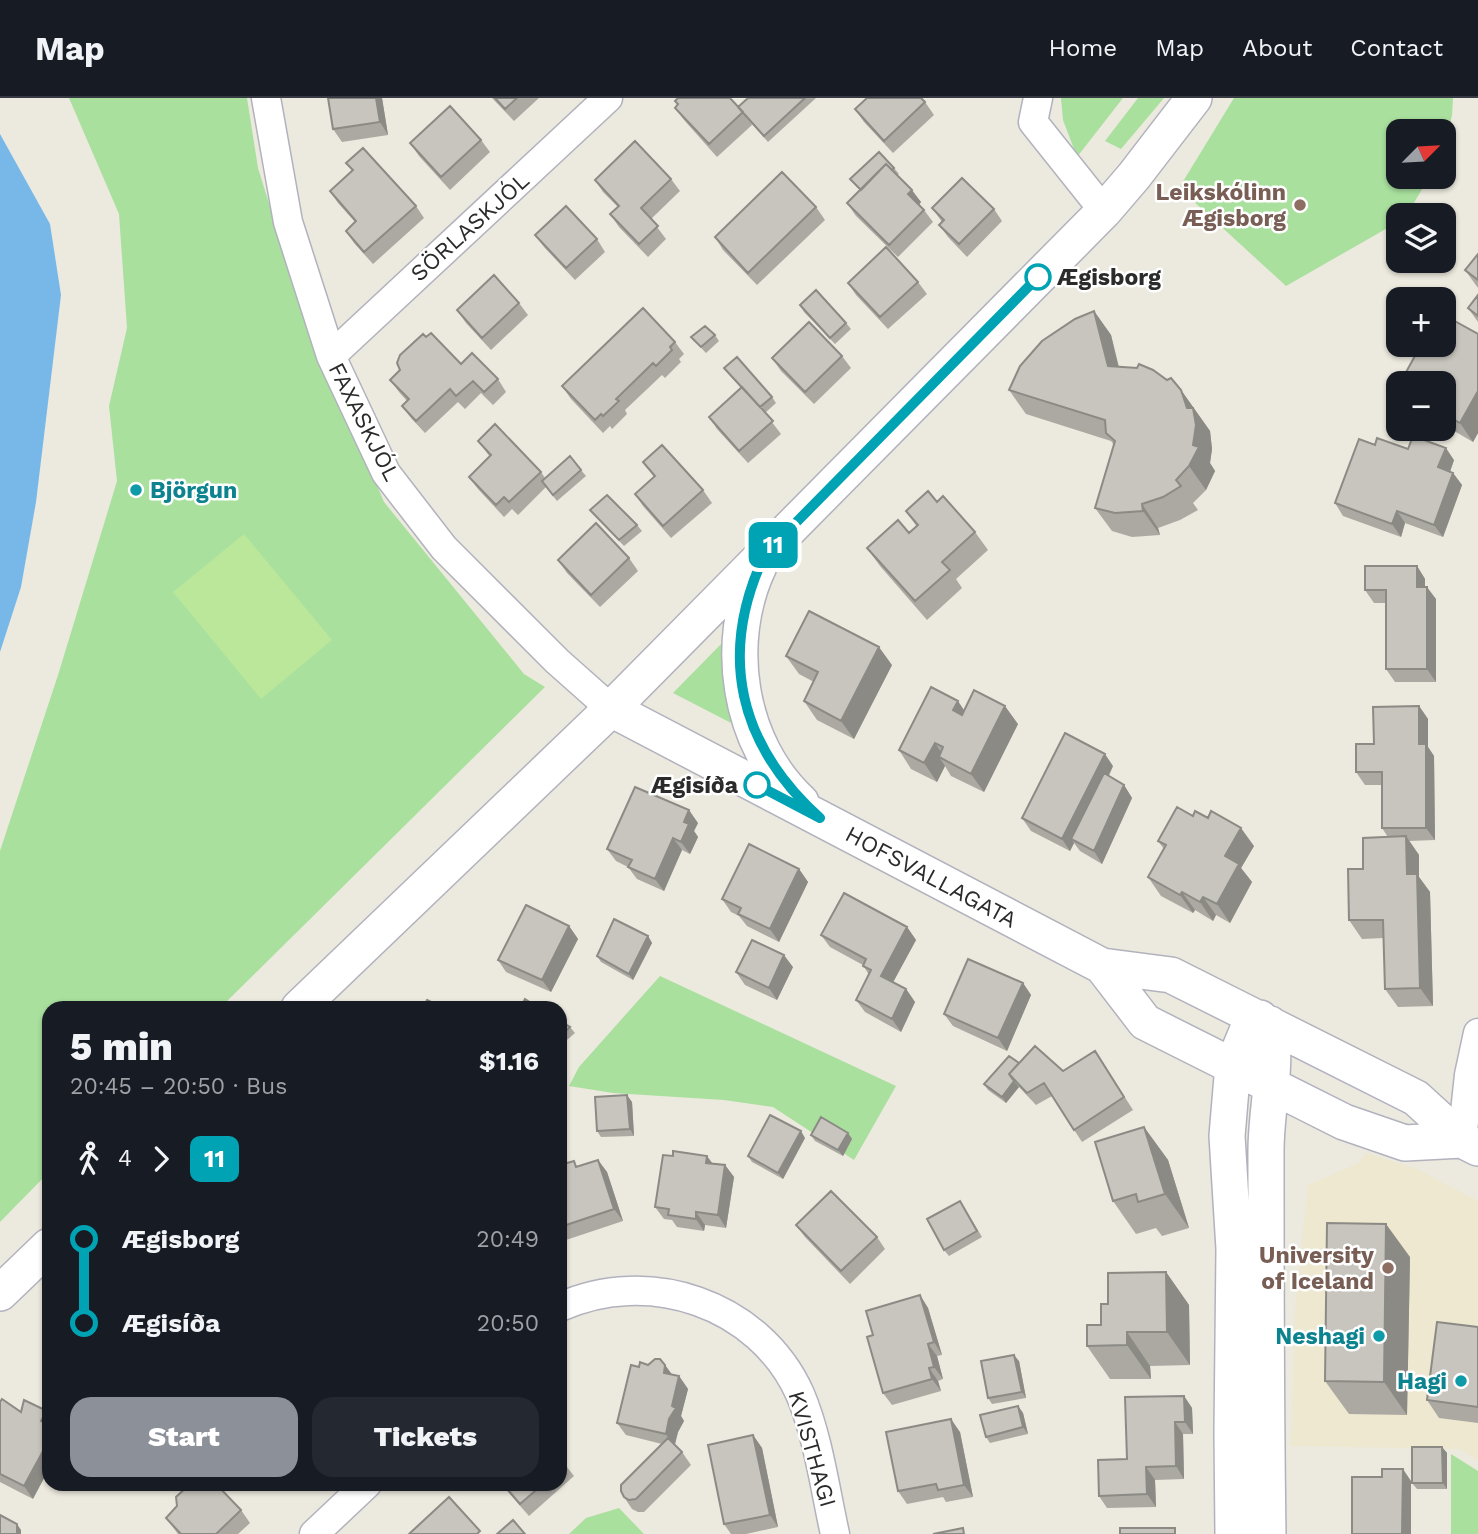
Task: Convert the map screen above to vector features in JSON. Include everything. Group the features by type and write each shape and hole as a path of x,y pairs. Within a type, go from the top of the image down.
{"street":[{"name":"FAXASKJÓL","path":"266,98 288,222 331,356 386,473 444,548 532,636 611,709"},
{"name":"SÖRLASKJÓL","path":"331,356 608,98"},
{"path":"1038,98 1033,122 1104,211"},
{"path":"306,1001 611,709 1104,211 1194,98"},
{"path":"765,554 747,597 742,620 740,655 743,689 759,742 775,771 795,796 820,818"},
{"name":"HOFSVALLAGATA","path":"611,709 1102,966 1171,975 1265,1021 1416,1098 1470,1144"},
{"name":"HOFSVALLAGATA","path":"1102,966 1145,1022 1344,1122 1405,1143 1470,1144"},
{"path":"1233,1534 1234,1250 1227,1136 1233,1065 1248,1028 1265,1021 1274,1047 1266,1142 1268,1534"},
{"path":"1470,1144 1469,1074 1478,1032"},
{"path":"0,1293 42,1253"},
{"name":"KVISTHAGI","path":"567,1305 597,1294 622,1290 672,1293 719,1310 758,1337 789,1374 800,1396 816,1449 835,1534"},
{"path":"314,1534 360,1491"}],"shaded area":[{"name":"University of Iceland","path":"1366,1153 1417,1169 1478,1201 1478,1461 1461,1449 1291,1446 1295,1308 1308,1185 1359,1163"}],"green space":[{"path":"69,98 247,98 258,168 304,316 384,502 524,674 545,687 227,1001 42,1001 42,1179 0,1222 0,851 59,672 117,481 109,406 127,328 119,214"},
{"path":"1061,98 1123,98 1077,157 1063,120"},
{"path":"1138,98 1164,98 1121,149 1105,141"},
{"name":"Leikskólinn Ægisborg","path":"1234,98 1453,98 1451,119 1386,119 1386,189 1422,189 1414,203 1386,203 1386,229 1286,286 1179,188"},
{"path":"244,534 332,640 261,699 173,592"},
{"path":"724,641 737,726 673,693"},
{"path":"660,976 896,1086 854,1160 773,1107 724,1100 613,1093 569,1086 579,1067"},
{"path":"1451,1454 1478,1471 1478,1534 1451,1534"},
{"path":"619,1508 644,1534 569,1534 586,1518"}],"water":[{"path":"0,134 50,224 61,295 36,502 21,587 0,652"}],"building":[{"path":"328,98 376,98 380,122 333,129"},
{"path":"495,98 517,98 505,109"},
{"path":"678,98 730,98 743,112 709,144 675,108"},
{"path":"748,98 805,98 764,136 738,107"},
{"path":"867,98 921,98 925,102 884,141 855,109"},
{"path":"450,106 481,140 441,177 410,143"},
{"path":"635,141 671,179 641,208 658,226 639,244 610,214 619,206 595,180"},
{"path":"363,148 416,206 364,252 346,231 356,221 330,191 353,170 346,163"},
{"path":"879,152 894,168 892,170 886,164 861,190 850,179"},
{"path":"886,164 912,190 908,194 924,210 889,245 847,203"},
{"path":"782,172 816,207 748,273 715,237"},
{"path":"962,178 994,209 959,244 939,225 944,220 932,208"},
{"path":"566,206 597,239 566,268 535,235"},
{"path":"886,247 918,282 880,317 848,283"},
{"path":"1478,254 1478,280 1465,270"},
{"path":"494,275 519,303 482,338 457,310"},
{"path":"816,290 846,323 830,338 800,305"},
{"path":"1478,295 1478,316 1468,308"},
{"path":"643,308 675,342 670,347 672,350 656,366 653,363 616,399 619,401 595,420 562,386"},
{"path":"1094,311 1108,366 1137,368 1139,364 1167,380 1171,378 1181,390 1187,408 1193,408 1196,425 1193,445 1199,447 1189,466 1176,480 1181,486 1163,497 1142,504 1143,511 1115,513 1095,508 1115,441 1106,433 1105,420 1009,390 1020,366 1042,341 1075,319"},
{"path":"809,322 842,356 805,392 772,358"},
{"path":"1456,322 1478,334 1478,391 1460,423 1456,421 1456,371 1407,371 1414,357 1456,357"},
{"path":"705,326 715,335 701,347 691,337"},
{"path":"431,333 461,364 472,353 498,379 484,392 473,381 456,396 450,389 416,421 402,406 409,399 390,380 400,370 397,363 400,355 423,334 426,337"},
{"path":"737,357 772,397 760,407 724,368"},
{"path":"742,387 773,421 739,451 709,417"},
{"path":"495,424 541,472 509,502 504,497 496,505 469,477 491,455 478,441"},
{"path":"1377,438 1408,449 1411,441 1427,441 1446,448 1438,467 1453,473 1434,525 1397,511 1392,524 1335,503 1359,439 1375,445"},
{"path":"662,445 703,490 663,526 635,494 655,476 643,462"},
{"path":"570,456 581,470 553,495 542,481"},
{"path":"928,491 937,502 943,496 975,532 942,562 950,570 915,601 867,548 898,520 909,533 918,525 906,511"},
{"path":"607,495 637,525 619,540 590,510"},
{"path":"596,523 629,558 591,595 558,560"},
{"path":"1365,566 1417,566 1417,587 1427,587 1427,669 1386,669 1386,590 1365,590"},
{"path":"809,611 879,647 841,721 804,701 818,672 786,656"},
{"path":"931,687 958,701 953,710 962,715 974,690 1005,706 971,774 939,757 943,747 935,743 924,763 899,750"},
{"path":"1419,706 1419,744 1426,744 1426,828 1382,828 1382,772 1356,772 1356,744 1374,744 1373,707"},
{"path":"1065,733 1105,754 1062,839 1022,818"},
{"path":"1104,773 1124,785 1094,851 1071,839"},
{"path":"635,787 689,810 684,822 689,824 681,842 673,838 655,879 628,867 632,860 607,849"},
{"path":"1177,807 1193,816 1195,811 1208,818 1211,811 1241,828 1225,856 1239,864 1217,904 1203,897 1200,902 1182,892 1180,895 1148,877 1166,845 1158,841"},
{"path":"1406,836 1407,874 1417,874 1420,988 1385,989 1383,920 1349,920 1348,869 1363,869 1363,838"},
{"path":"749,844 799,869 770,929 738,914 741,908 722,899"},
{"path":"844,893 907,927 881,976 906,989 892,1019 856,1000 871,970 863,966 866,959 821,935"},
{"path":"526,905 569,926 542,980 498,960"},
{"path":"614,919 648,936 629,974 597,956"},
{"path":"752,940 784,955 769,988 736,972"},
{"path":"968,959 1023,983 998,1038 944,1014"},
{"path":"1035,1046 1063,1071 1095,1051 1124,1097 1074,1130 1044,1083 1027,1093 1009,1074"},
{"path":"1009,1056 1019,1063 1009,1074 1014,1081 1002,1097 984,1084"},
{"path":"627,1095 630,1129 597,1131 595,1097"},
{"path":"770,1115 801,1131 778,1173 748,1156"},
{"path":"821,1117 848,1133 838,1150 811,1135"},
{"path":"1144,1127 1165,1194 1138,1202 1136,1194 1113,1201 1095,1142"},
{"path":"673,1151 707,1156 706,1163 725,1165 718,1215 696,1212 696,1219 668,1215 669,1209 655,1207 663,1155 673,1156"},
{"path":"598,1160 614,1209 567,1225 567,1163 574,1161 576,1167"},
{"path":"831,1191 877,1237 841,1271 796,1225"},
{"path":"960,1201 977,1231 944,1250 927,1219"},
{"path":"1327,1223 1386,1224 1384,1382 1325,1381"},
{"path":"1166,1272 1167,1332 1127,1332 1127,1345 1087,1346 1087,1325 1101,1325 1101,1304 1108,1304 1108,1273"},
{"path":"920,1295 934,1342 928,1344 934,1367 929,1368 932,1379 883,1393 867,1337 873,1335 866,1311"},
{"path":"1437,1322 1478,1327 1478,1407 1427,1400"},
{"path":"1014,1355 1022,1392 988,1398 981,1361"},
{"path":"655,1359 660,1359 665,1365 664,1373 679,1376 672,1406 676,1408 669,1419 666,1434 617,1423 631,1365 639,1367 640,1362 648,1365"},
{"path":"1184,1396 1185,1422 1175,1422 1176,1466 1146,1467 1147,1494 1099,1496 1098,1460 1127,1459 1125,1397"},
{"path":"2,1399 21,1412 24,1400 42,1409 42,1453 24,1486 0,1474"},
{"path":"1018,1406 1023,1427 986,1437 980,1415"},
{"path":"951,1419 964,1485 938,1490 936,1484 898,1491 886,1432"},
{"path":"753,1435 770,1515 724,1524 708,1445"},
{"path":"668,1438 682,1452 636,1499 629,1500 624,1497 621,1485"},
{"path":"1412,1447 1442,1447 1443,1483 1412,1483"},
{"path":"1382,1469 1403,1469 1402,1534 1352,1534 1352,1477 1382,1477"},
{"path":"183,1491 223,1491 241,1510 216,1534 181,1534 166,1518 177,1506 176,1497"},
{"path":"509,1491 535,1491 520,1504"},
{"path":"449,1497 480,1531 477,1534 409,1534"},
{"path":"0,1515 17,1524 17,1534 0,1534"},
{"path":"513,1520 525,1534 497,1534"},
{"path":"963,1528 964,1534 933,1534"},
{"path":"1120,1528 1175,1528 1175,1534 1120,1534"}],"bus line":[{"name":"11","path":"757,785 820,818 795,796 775,771 759,742 743,689 740,666 742,620 747,597 765,554 1038,277"}],"place":[{"name":"Leikskólinn Ægisborg","path":"1300,205"},
{"name":"Ægisborg","path":"1038,277"},
{"name":"Björgun","path":"136,490"},
{"name":"Ægisíða","path":"757,785"},
{"name":"University of Iceland","path":"1388,1268"},
{"name":"Neshagi","path":"1379,1336"},
{"name":"Hagi","path":"1461,1381"}]}
